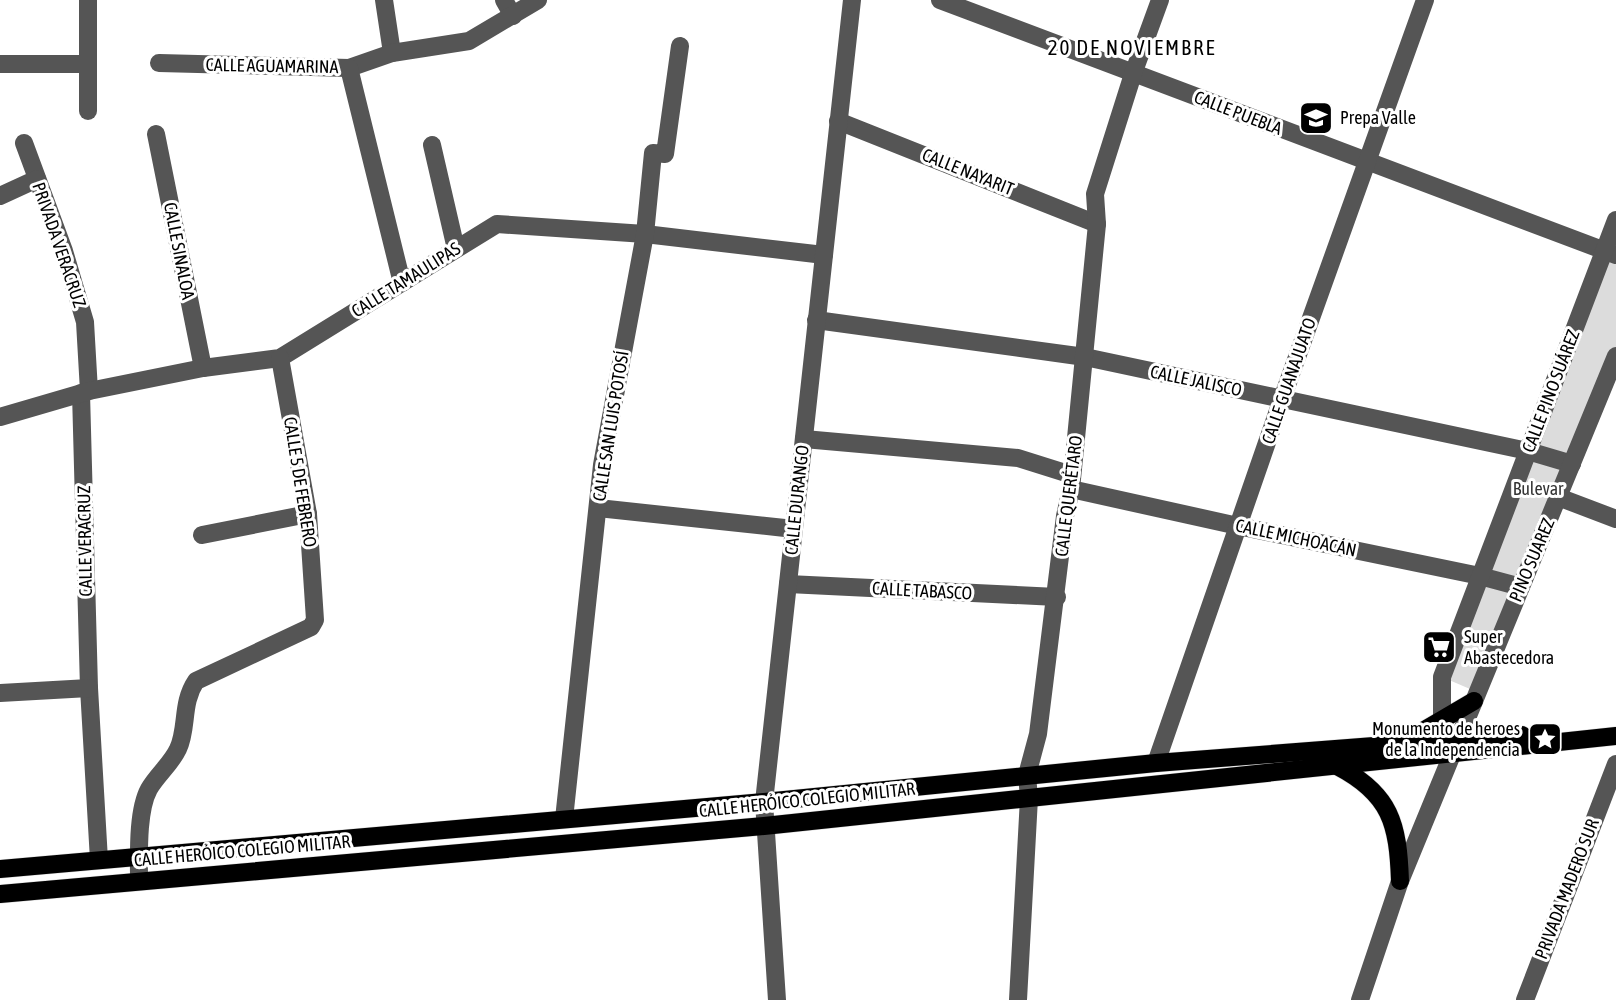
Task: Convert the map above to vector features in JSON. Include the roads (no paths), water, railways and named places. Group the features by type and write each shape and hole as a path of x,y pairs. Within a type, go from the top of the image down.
{"main road":[{"path":"1400,744 1474,701"},
{"name":"CALLE HERÓICO COLEGIO MILITAR","path":"0,894 764,826 1029,798 1314,760 1400,744 1456,748 1494,737 1616,727"},
{"name":"CALLE HERÓICO COLEGIO MILITAR","path":"0,869 764,802 1156,763 1314,760 1337,766 1456,748 1616,736"},
{"path":"1337,766 1357,776 1384,802 1396,835 1400,881"},
{"path":"531,822 531,846"},
{"path":"345,839 346,863"}],"street":[{"path":"88,0 88,111"},
{"path":"384,0 392,53"},
{"name":"CALLE AGUAMARINA","path":"159,64 349,68 392,53 469,41 509,8 538,0"},
{"name":"CALLE DURANGO","path":"777,1000 764,802 852,0"},
{"name":"CALLE PUEBLA","path":"940,0 1610,253"},
{"name":"CALLE QUERÉTARO","path":"1018,1000 1029,798 1027,775 1038,734 1071,482 1097,223 1095,194 1160,0"},
{"name":"CALLE GUANAJUATO","path":"1156,763 1282,399 1425,0"},
{"name":"CALLE SAN LUIS POTOSÍ","path":"564,820 602,465 645,234 653,153 665,153 680,46"},
{"path":"0,64 88,64"},
{"path":"349,68 402,283"},
{"name":"CALLE NAYARIT","path":"838,121 1097,223"},
{"name":"CALLE SINALOA","path":"156,134 202,368"},
{"name":"PRIVADA VERACRUZ","path":"24,143 64,251 85,322 85,392"},
{"path":"432,145 456,249"},
{"path":"0,195 37,179"},
{"name":"CALLE PINO SUÁREZ","path":"1441,722 1442,677 1528,452 1610,253 1616,220"},
{"name":"CALLE TAMAULIPAS","path":"0,417 85,392 202,368 280,358 497,223 645,234 824,255"},
{"name":"CALLE JALISCO","path":"816,320 1085,357 1528,452 1572,464"},
{"name":"PINO SUAREZ","path":"1360,1000 1400,881 1616,356"},
{"name":"CALLE 5 DE FEBRERO","path":"139,856 148,790 179,748 188,692 196,681 311,627 315,620 308,514 280,358"},
{"name":"CALLE VERACRUZ","path":"85,392 89,688 99,860"},
{"name":"CALLE MICHOACÁN","path":"804,439 1018,458 1071,482 1238,526 1480,576 1521,587"},
{"path":"1558,497 1616,519"},
{"path":"598,508 794,529"},
{"path":"202,535 308,514"},
{"name":"CALLE TABASCO","path":"788,584 1056,597"},
{"path":"0,693 89,688"},
{"name":"PRIVADA MADERO SUR","path":"1525,1000 1614,774"},
{"path":"139,856 139,881"}],"place":[{"name":"Prepa Valle","path":"1316,118"},
{"name":"Super Abastecedora","path":"1439,647"},
{"name":"Monumento de heroes de la Independencia","path":"1545,739"}],"district":[{"name":"20 DE NOVIEMBRE","path":"1132,48"}],"park label":[{"name":"Bulevar","path":"1538,489"}]}
